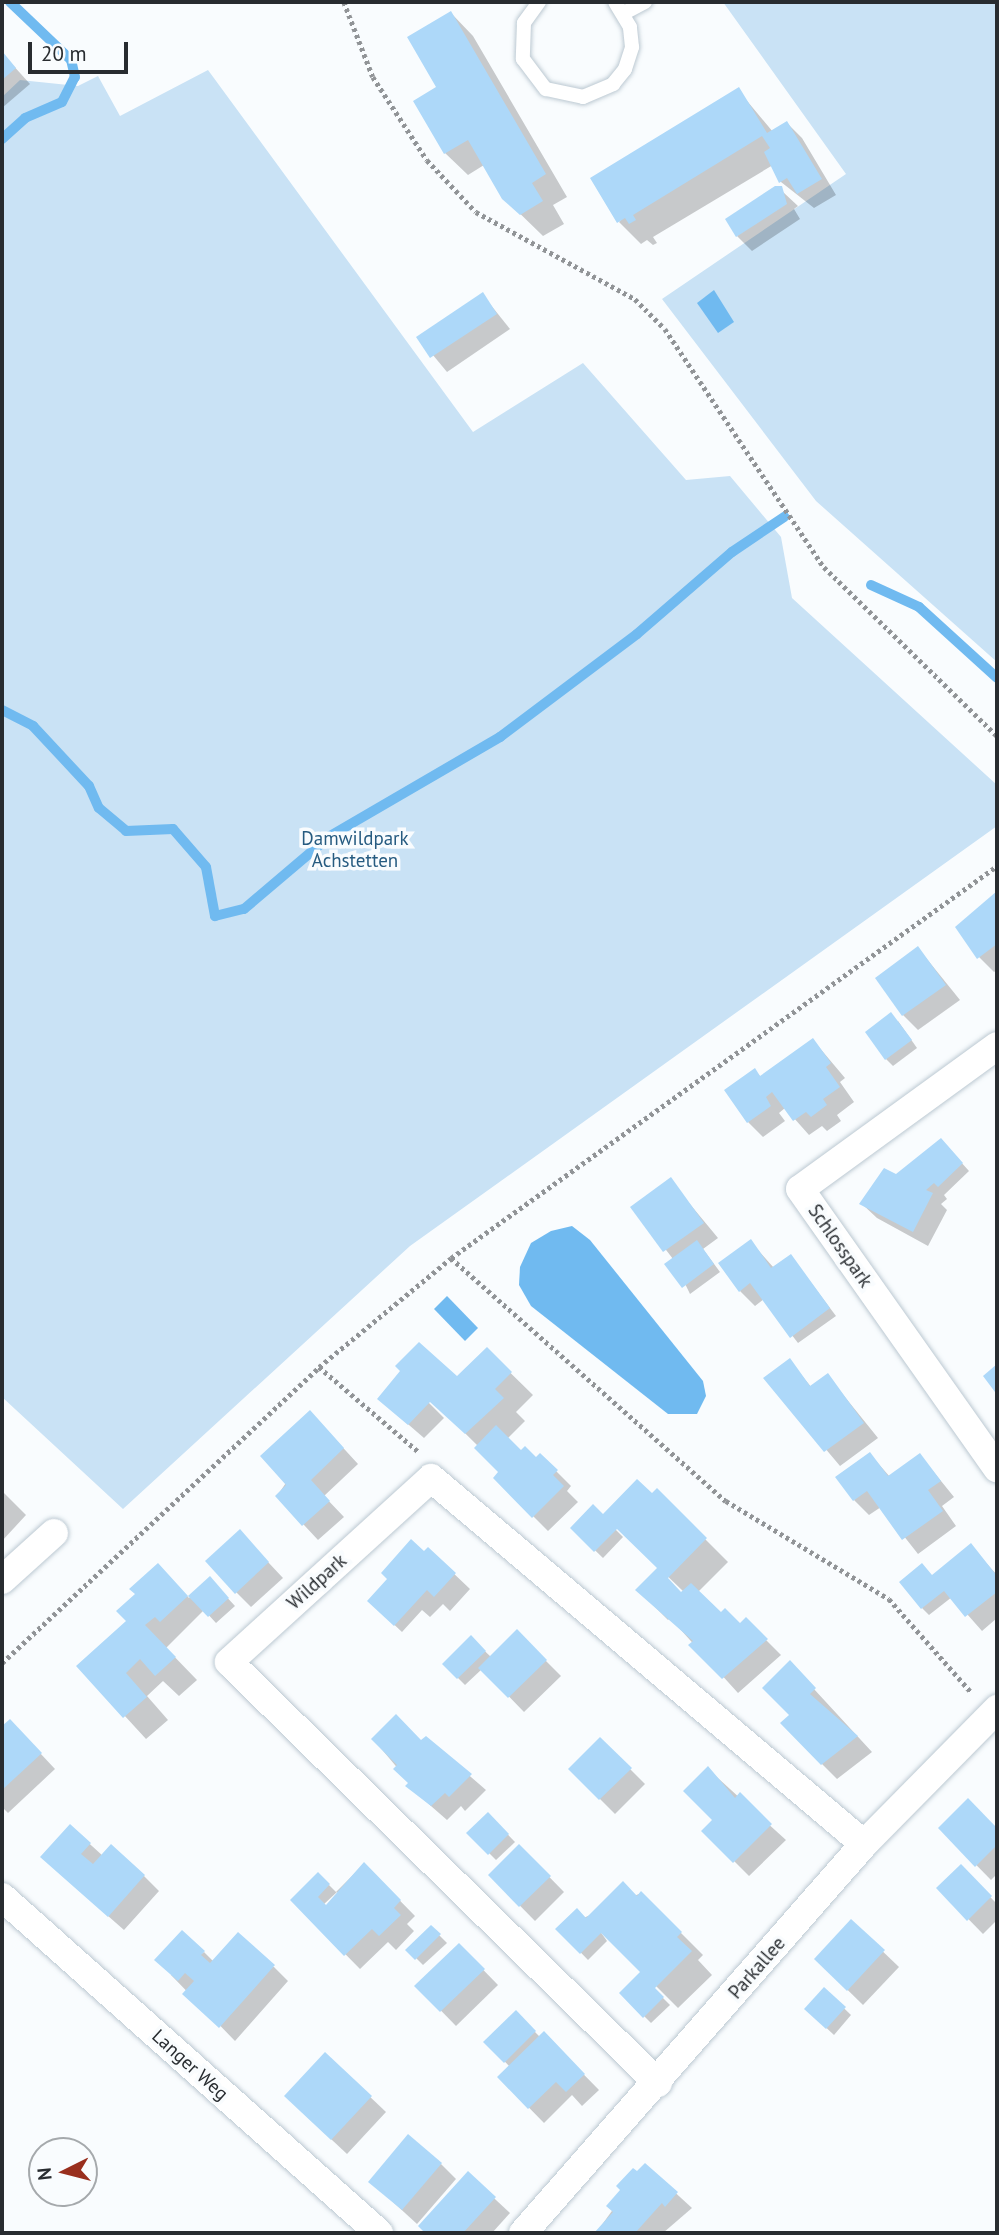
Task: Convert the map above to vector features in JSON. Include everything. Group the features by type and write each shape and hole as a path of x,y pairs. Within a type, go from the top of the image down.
{"street":[{"name":"Schlosspark","path":"997,1046 800,1189 997,1468"},
{"path":"431,1479 864,1844"},
{"name":"Wildpark","path":"431,1479 229,1662 658,2083"},
{"path":"2,1580 54,1534"},
{"name":"Parkallee","path":"523,2233 658,2083 864,1844 994,1711"},
{"name":"Langer Weg","path":"2,1897 379,2233"}],"lane":[{"path":"539,2 524,23 523,59 539,82 564,96 596,94 625,69 632,47 619,8 645,2"}],"path":[{"path":"344,2 373,77 427,160 476,212 635,299 665,329 824,567 997,736"},
{"path":"2,1663 318,1367 451,1258 997,866"},
{"path":"451,1258 726,1501 889,1599 994,1711"},
{"path":"318,1367 418,1450 431,1479"}],"green space":[{"path":"723,2 997,2 997,662 816,501 662,299 846,174"},
{"name":"Damwildpark Achstetten","path":"208,70 473,432 583,363 686,480 730,476 781,537 792,598 997,785 997,826 410,1246 123,1509 2,1397 2,97 20,80 78,86 98,76 120,116"}],"water":[{"path":"714,290 734,322 718,333 697,303"},
{"path":"572,1226 590,1240 703,1381 706,1396 697,1414 668,1414 531,1306 519,1285 520,1267 531,1243 551,1231"},
{"path":"447,1296 478,1328 465,1341 434,1309"}],"building":[{"path":"451,11 546,174 532,183 543,201 520,215 502,199 468,140 444,154 413,101 436,87 407,37"},
{"path":"2,51 16,68 2,80"},
{"path":"739,87 767,133 787,121 822,179 797,194 787,178 779,183 764,152 770,148 762,136 633,215 636,220 629,224 625,218 617,223 590,178"},
{"path":"775,186 782,186 787,204 736,237 725,219"},
{"path":"483,292 497,314 430,358 416,337"},
{"path":"997,891 997,944 977,959 955,927"},
{"path":"918,946 946,985 902,1016 875,978"},
{"path":"891,1012 912,1040 885,1060 865,1032"},
{"path":"813,1038 831,1063 826,1067 840,1087 823,1099 827,1105 811,1117 806,1112 793,1121 772,1092 766,1097 771,1106 747,1123 724,1090 755,1068 760,1076"},
{"path":"941,1138 963,1163 938,1187 934,1183 926,1190 933,1193 913,1232 859,1204 884,1168 896,1174"},
{"path":"671,1177 704,1223 663,1252 630,1207"},
{"path":"751,1239 771,1268 791,1254 830,1308 790,1338 750,1283 739,1292 718,1263"},
{"path":"697,1240 714,1264 682,1288 664,1264"},
{"path":"419,1342 457,1376 487,1347 512,1372 495,1389 504,1398 465,1434 430,1402 408,1425 377,1399 400,1371 395,1366"},
{"path":"790,1358 810,1386 828,1373 864,1423 824,1452 763,1378"},
{"path":"997,1364 997,1391 995,1392 983,1376"},
{"path":"310,1410 344,1448 311,1480 330,1501 302,1526 275,1496 286,1485 260,1456"},
{"path":"496,1425 521,1450 525,1446 536,1457 540,1453 558,1470 553,1475 564,1486 532,1518 493,1478 498,1472 474,1448"},
{"path":"870,1452 888,1476 920,1453 941,1481 928,1490 943,1511 902,1540 867,1491 853,1501 835,1477"},
{"path":"637,1479 652,1493 657,1488 707,1538 668,1578 681,1592 691,1583 721,1612 725,1608 740,1623 746,1617 768,1639 722,1679 688,1645 693,1641 635,1590 657,1568 617,1529 594,1552 570,1528 593,1504 603,1514"},
{"path":"240,1529 269,1562 235,1594 205,1561"},
{"path":"411,1539 424,1551 428,1547 456,1573 434,1597 427,1590 394,1626 367,1601 387,1579 381,1573"},
{"path":"971,1543 997,1576 997,1592 965,1617 944,1591 921,1609 899,1582 922,1563 932,1575"},
{"path":"158,1563 188,1596 160,1622 155,1617 145,1625 176,1657 155,1676 140,1659 126,1673 147,1697 123,1718 76,1666 126,1621 116,1611 135,1594 129,1589"},
{"path":"210,1576 229,1598 208,1617 188,1596"},
{"path":"517,1629 547,1660 508,1698 478,1668"},
{"path":"471,1635 486,1651 457,1679 442,1664"},
{"path":"790,1660 816,1688 810,1694 858,1736 821,1765 780,1723 789,1715 762,1688"},
{"path":"396,1714 421,1740 426,1736 472,1774 449,1797 445,1793 431,1806 405,1786 408,1783 393,1769 397,1765 371,1739"},
{"path":"10,1719 42,1753 2,1790 2,1726"},
{"path":"600,1737 632,1768 599,1800 568,1769"},
{"path":"708,1766 735,1798 740,1792 772,1824 733,1863 701,1831 712,1820 683,1791"},
{"path":"968,1798 997,1828 997,1845 975,1867 938,1828"},
{"path":"488,1812 509,1834 488,1855 466,1833"},
{"path":"70,1824 91,1843 81,1854 93,1864 111,1844 145,1875 108,1917 40,1857"},
{"path":"519,1844 551,1876 519,1907 488,1875"},
{"path":"364,1862 401,1900 394,1908 401,1915 379,1936 372,1929 344,1956 290,1900 318,1872 330,1884 318,1897 326,1905"},
{"path":"961,1864 992,1896 967,1921 936,1888"},
{"path":"623,1881 637,1896 641,1891 682,1932 677,1937 692,1951 655,1988 664,1997 643,2018 619,1993 640,1972 601,1933 580,1954 555,1929 577,1908 586,1918"},
{"path":"851,1919 885,1950 847,1991 814,1959"},
{"path":"431,1925 441,1934 415,1960 405,1950"},
{"path":"182,1930 205,1951 201,1955 210,1963 238,1932 275,1965 219,2028 182,1994 194,1981 185,1973 178,1981 154,1960"},
{"path":"459,1943 485,1969 440,2012 414,1986"},
{"path":"824,1987 846,2007 826,2029 804,2009"},
{"path":"516,2010 536,2031 504,2063 483,2042"},
{"path":"544,2031 585,2074 566,2092 556,2082 528,2109 497,2077"},
{"path":"325,2052 372,2096 331,2140 284,2096"},
{"path":"408,2134 442,2163 402,2210 368,2182"},
{"path":"645,2163 678,2192 665,2207 662,2203 635,2233 594,2233 613,2212 606,2206 620,2190 616,2186 633,2168 637,2171"},
{"path":"468,2171 496,2197 463,2233 425,2233 418,2226"}],"waterway":[{"path":"2,139 25,118 62,102 75,77 71,60 10,2"},
{"path":"2,710 33,726 89,786 99,808 126,831 173,829 206,867 215,916 244,909 330,836 500,737 637,634 732,552 784,517"},
{"path":"871,585 919,607 997,678"}]}
